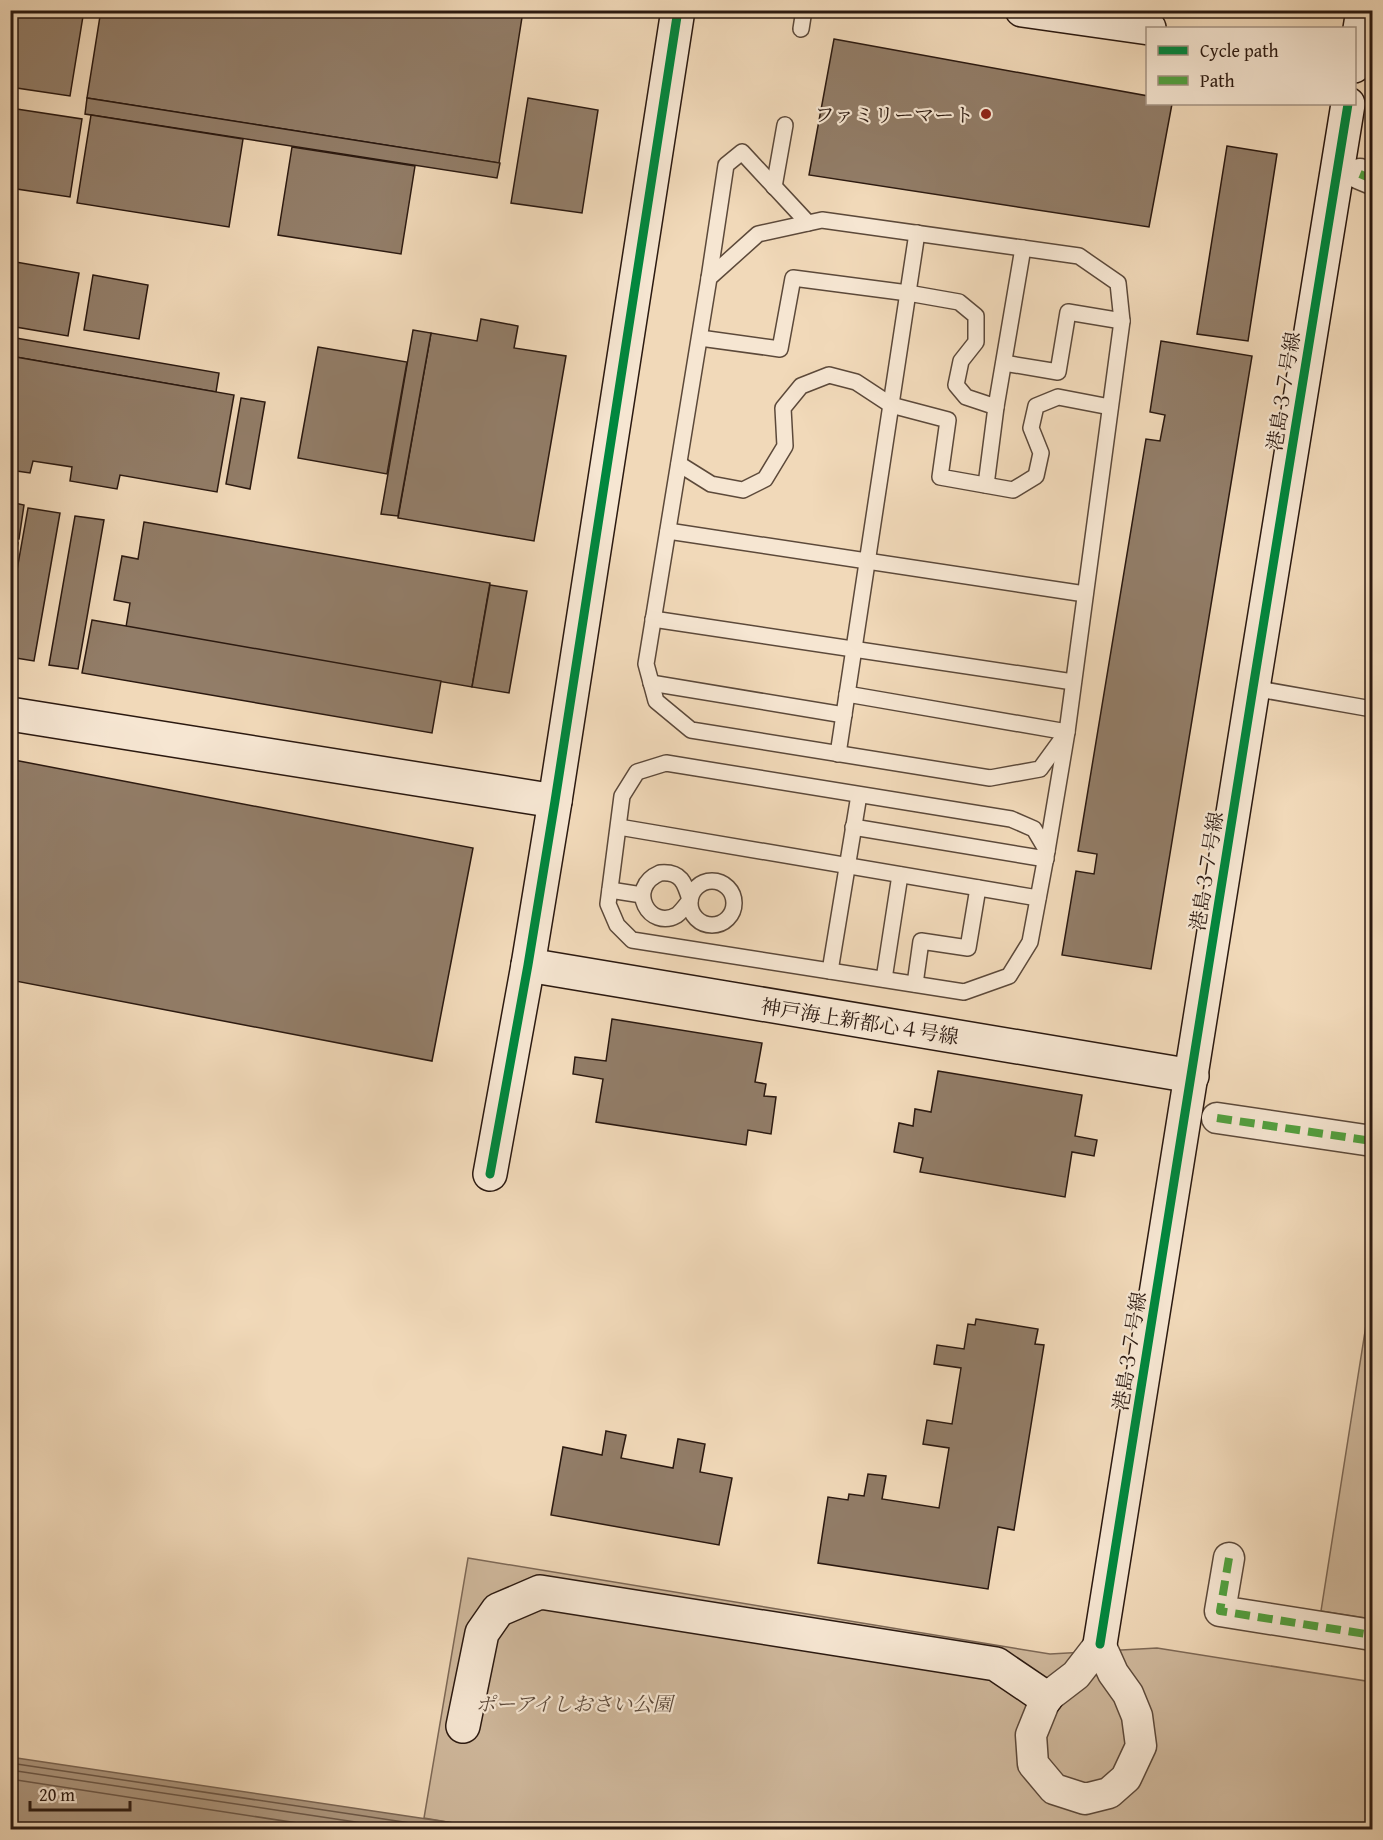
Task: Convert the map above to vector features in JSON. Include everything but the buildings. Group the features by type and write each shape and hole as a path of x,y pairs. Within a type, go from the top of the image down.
{"street":[{"path":"490,1174 555,801 678,10"},
{"path":"1022,10 1146,28"},
{"path":"1359,61 1363,10"},
{"name":"港島３７号線","path":"1100,1644 1348,105"},
{"path":"10,714 555,801"},
{"name":"神戸海上新都心４号線","path":"528,966 1192,1076"},
{"path":"1217,1118 1372,1142"},
{"path":"1228,1558 1220,1611 1372,1635"},
{"path":"463,1726 482,1634 498,1610 540,1592 996,1664 1046,1698"},
{"path":"1100,1644 1113,1673 1128,1694 1137,1716 1141,1746 1126,1778 1109,1793 1085,1799 1054,1789 1033,1764 1031,1735 1046,1698 1076,1675 1100,1644"}],"lane":[{"path":"801,29 804,10"},
{"path":"774,187 785,125"},
{"path":"808,223 742,152 726,165 646,664 656,701 691,730 990,778 1040,769 1067,732"},
{"path":"709,278 758,234 822,220 1079,256 1118,283 1122,321 1067,732 1047,855 1030,942 1009,976 964,992 632,940 617,925 608,904 622,796 637,772 666,763 1011,819 1034,829 1047,855"},
{"path":"838,754 917,233"},
{"path":"986,485 996,407 1023,248"},
{"path":"700,338 780,349 793,278 959,302 976,316 976,342 961,361 956,385 966,397 996,407"},
{"path":"1004,363 1058,372 1068,312 1122,321"},
{"path":"679,464 711,484 743,490 765,479 784,446 783,408 801,386 829,375 856,382 891,405 948,420 940,477 1013,490 1036,476 1041,453 1031,428 1036,406 1058,397 1110,407"},
{"path":"668,531 1085,594"},
{"path":"653,619 1073,682"},
{"path":"651,683 844,715"},
{"path":"1253,688 1372,709"},
{"path":"847,694 1067,732"},
{"path":"830,971 858,795"},
{"path":"618,827 1038,898"},
{"path":"853,827 1047,855"},
{"path":"668,873 681,879 686,885 690,900 680,913 666,918 652,914 643,902 642,895 647,881 654,876 668,873"},
{"path":"884,979 900,874"},
{"path":"915,984 921,941 968,948 978,888"},
{"path":"610,890 642,895"}],"green space":[{"path":"1372,1287 1372,1619 1321,1611"},
{"name":"ポーアイしおさい公園","path":"468,1558 1050,1654 1157,1648 1372,1682 1372,1829 494,1830 424,1818"}],"water":[{"path":"10,1757 494,1829 11,1829"}],"marked path":[{"path":"1360,174 1372,179"},
{"path":"1217,1118 1372,1141"},
{"path":"1229,1558 1220,1611 1372,1635"}],"cycle path":[{"path":"490,1174 555,801 678,10"},
{"path":"1100,1644 1348,105"}],"place":[{"name":"ファミリーマート","path":"986,114"}]}
